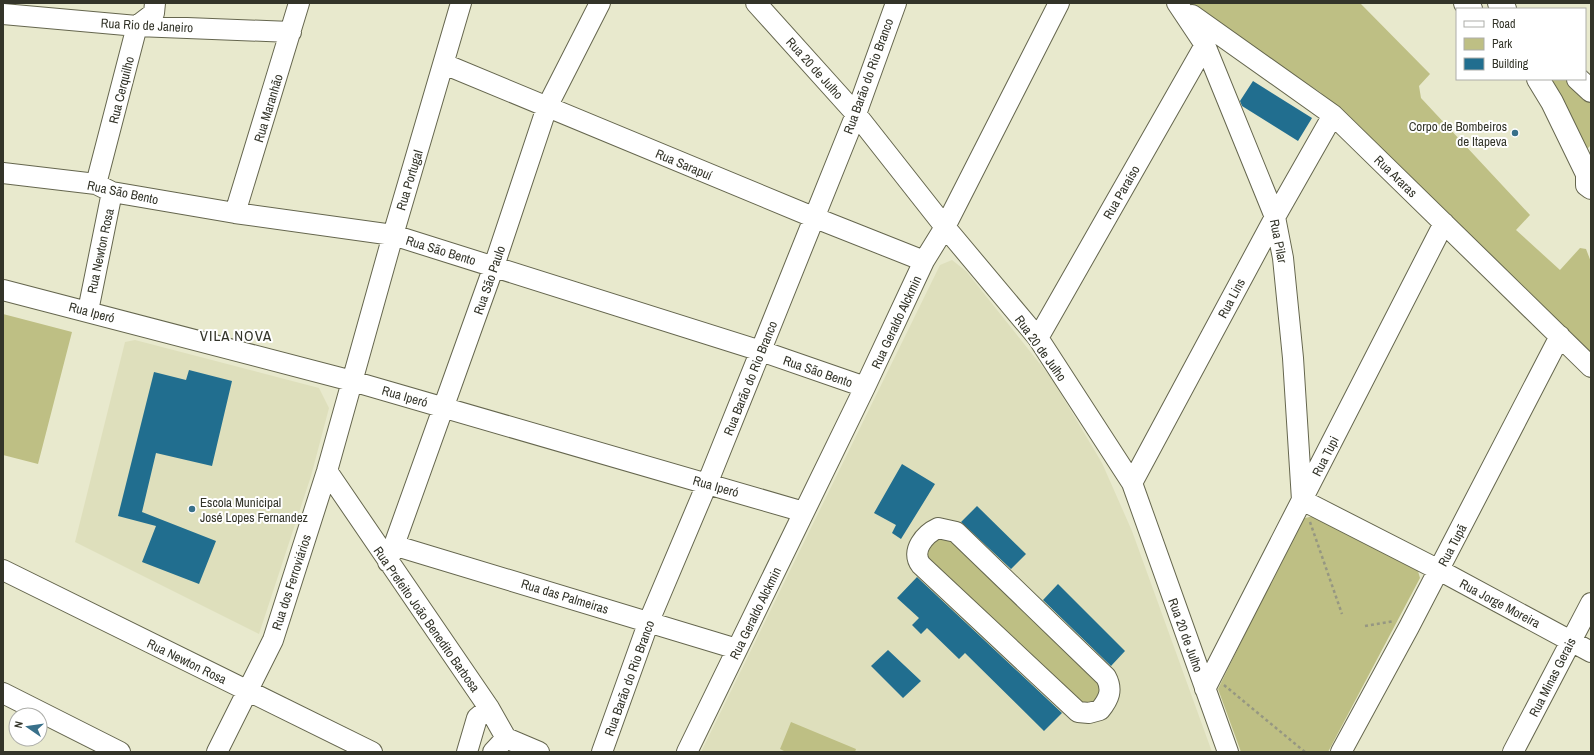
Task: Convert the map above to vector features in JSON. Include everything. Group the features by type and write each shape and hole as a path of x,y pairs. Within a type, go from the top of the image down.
{"main road":[{"path":"1539,80 1552,102 1589,181"},
{"path":"1579,80 1591,91"}],"street":[{"path":"137,26 154,13 155,3"},
{"name":"Rua Maranhão","path":"235,213 299,3"},
{"name":"Rua Portugal","path":"352,381 461,3"},
{"name":"Rua São Paulo","path":"390,554 494,266 547,107 600,3"},
{"name":"Rua 20 de Julho","path":"756,3 856,114 945,227 1038,338 1132,483 1209,682 1228,752"},
{"name":"Rua Geraldo Alckmin","path":"687,752 865,387 924,261 945,227 1059,3"},
{"name":"Rua Barão do Rio Branco","path":"602,752 649,621 707,484 813,217 856,114 890,5"},
{"name":"Rua Pilar","path":"1179,5 1205,45 1275,217 1283,258 1292,350 1302,500"},
{"name":"Rua Araras","path":"1179,5 1333,115 1591,367"},
{"name":"Rua Rio de Janeiro","path":"3,14 137,26 291,32"},
{"name":"Rua Cerquilho","path":"104,188 137,26"},
{"name":"Rua Paraíso","path":"1038,338 1205,45"},
{"name":"Rua Sarapuí","path":"444,64 813,217 924,261"},
{"name":"Rua Lins","path":"1132,483 1275,217 1333,115"},
{"name":"Rua São Bento","path":"3,174 104,188 235,213 393,235 761,351 865,387"},
{"name":"Rua Newton Rosa","path":"88,311 104,188"},
{"name":"Rua Tupi","path":"1209,682 1444,223"},
{"name":"Rua Iperó","path":"3,290 352,381 804,512"},
{"name":"Rua Tupã","path":"1341,752 1439,570 1560,336"},
{"name":"Rua dos Ferroviários","path":"217,752 246,690 273,640 327,471 352,381"},
{"name":"Rua Prefeito João Benedito Barbosa","path":"327,471 390,554 489,708 499,745 539,752"},
{"name":"Rua Jorge Moreira","path":"1302,500 1439,570 1591,652"},
{"path":"938,528 944,528 956,532 1106,677 1110,684 1108,699 1100,710 1096,712 1078,712 1068,702 917,560 917,550 922,540 931,531 938,528"},
{"name":"Rua das Palmeiras","path":"390,554 649,621 737,649"},
{"name":"Rua Newton Rosa","path":"3,570 372,752"},
{"name":"Rua Minas Gerais","path":"1513,752 1591,603"},
{"path":"3,693 120,752"},
{"path":"466,752 477,718 489,708"}],"path":[{"path":"1302,500 1342,614"},
{"path":"1365,626 1398,620"},
{"path":"1209,682 1305,752"}],"shaded area":[{"path":"952,260 966,271 1052,379 1102,463 1132,531 1212,752 701,752 940,265"},
{"name":"Escola Municipal José Lopes Fernandez","path":"135,340 319,388 329,408 311,476 259,634 75,542 125,342"}],"green space":[{"path":"1182,3 1360,3 1430,74 1419,86 1421,98 1530,215 1516,230 1560,270 1580,248 1586,249 1591,262 1591,355 1403,177 1320,92"},
{"path":"1548,80 1569,80 1591,102 1591,145 1588,148 1585,148"},
{"path":"3,314 72,332 38,464 3,455"},
{"path":"1318,515 1418,571 1420,578 1328,752 1241,752 1218,689 1301,519"},
{"path":"938,529 1108,685 1089,712 923,564 923,541"},
{"path":"791,722 856,749 855,752 786,752 780,749"}],"building":[{"path":"1253,81 1312,118 1298,141 1242,106 1240,101"},
{"path":"189,370 232,381 212,466 156,453 142,512 216,541 199,584 142,562 156,526 118,516 154,372 186,380"},
{"path":"902,464 935,484 901,539 892,533 896,525 874,513"},
{"path":"977,506 1026,554 1011,569 961,522"},
{"path":"917,577 1062,713 1044,731 965,653 959,659 927,628 921,634 912,625 919,618 897,598"},
{"path":"1058,584 1125,651 1111,666 1043,600"},
{"path":"888,650 921,681 903,698 871,666"}],"place":[{"name":"Corpo de Bombeiros de Itapeva","path":"1515,133"},
{"name":"Escola Municipal José Lopes Fernandez","path":"192,509"}],"district":[{"name":"VILA NOVA","path":"236,336"}]}
